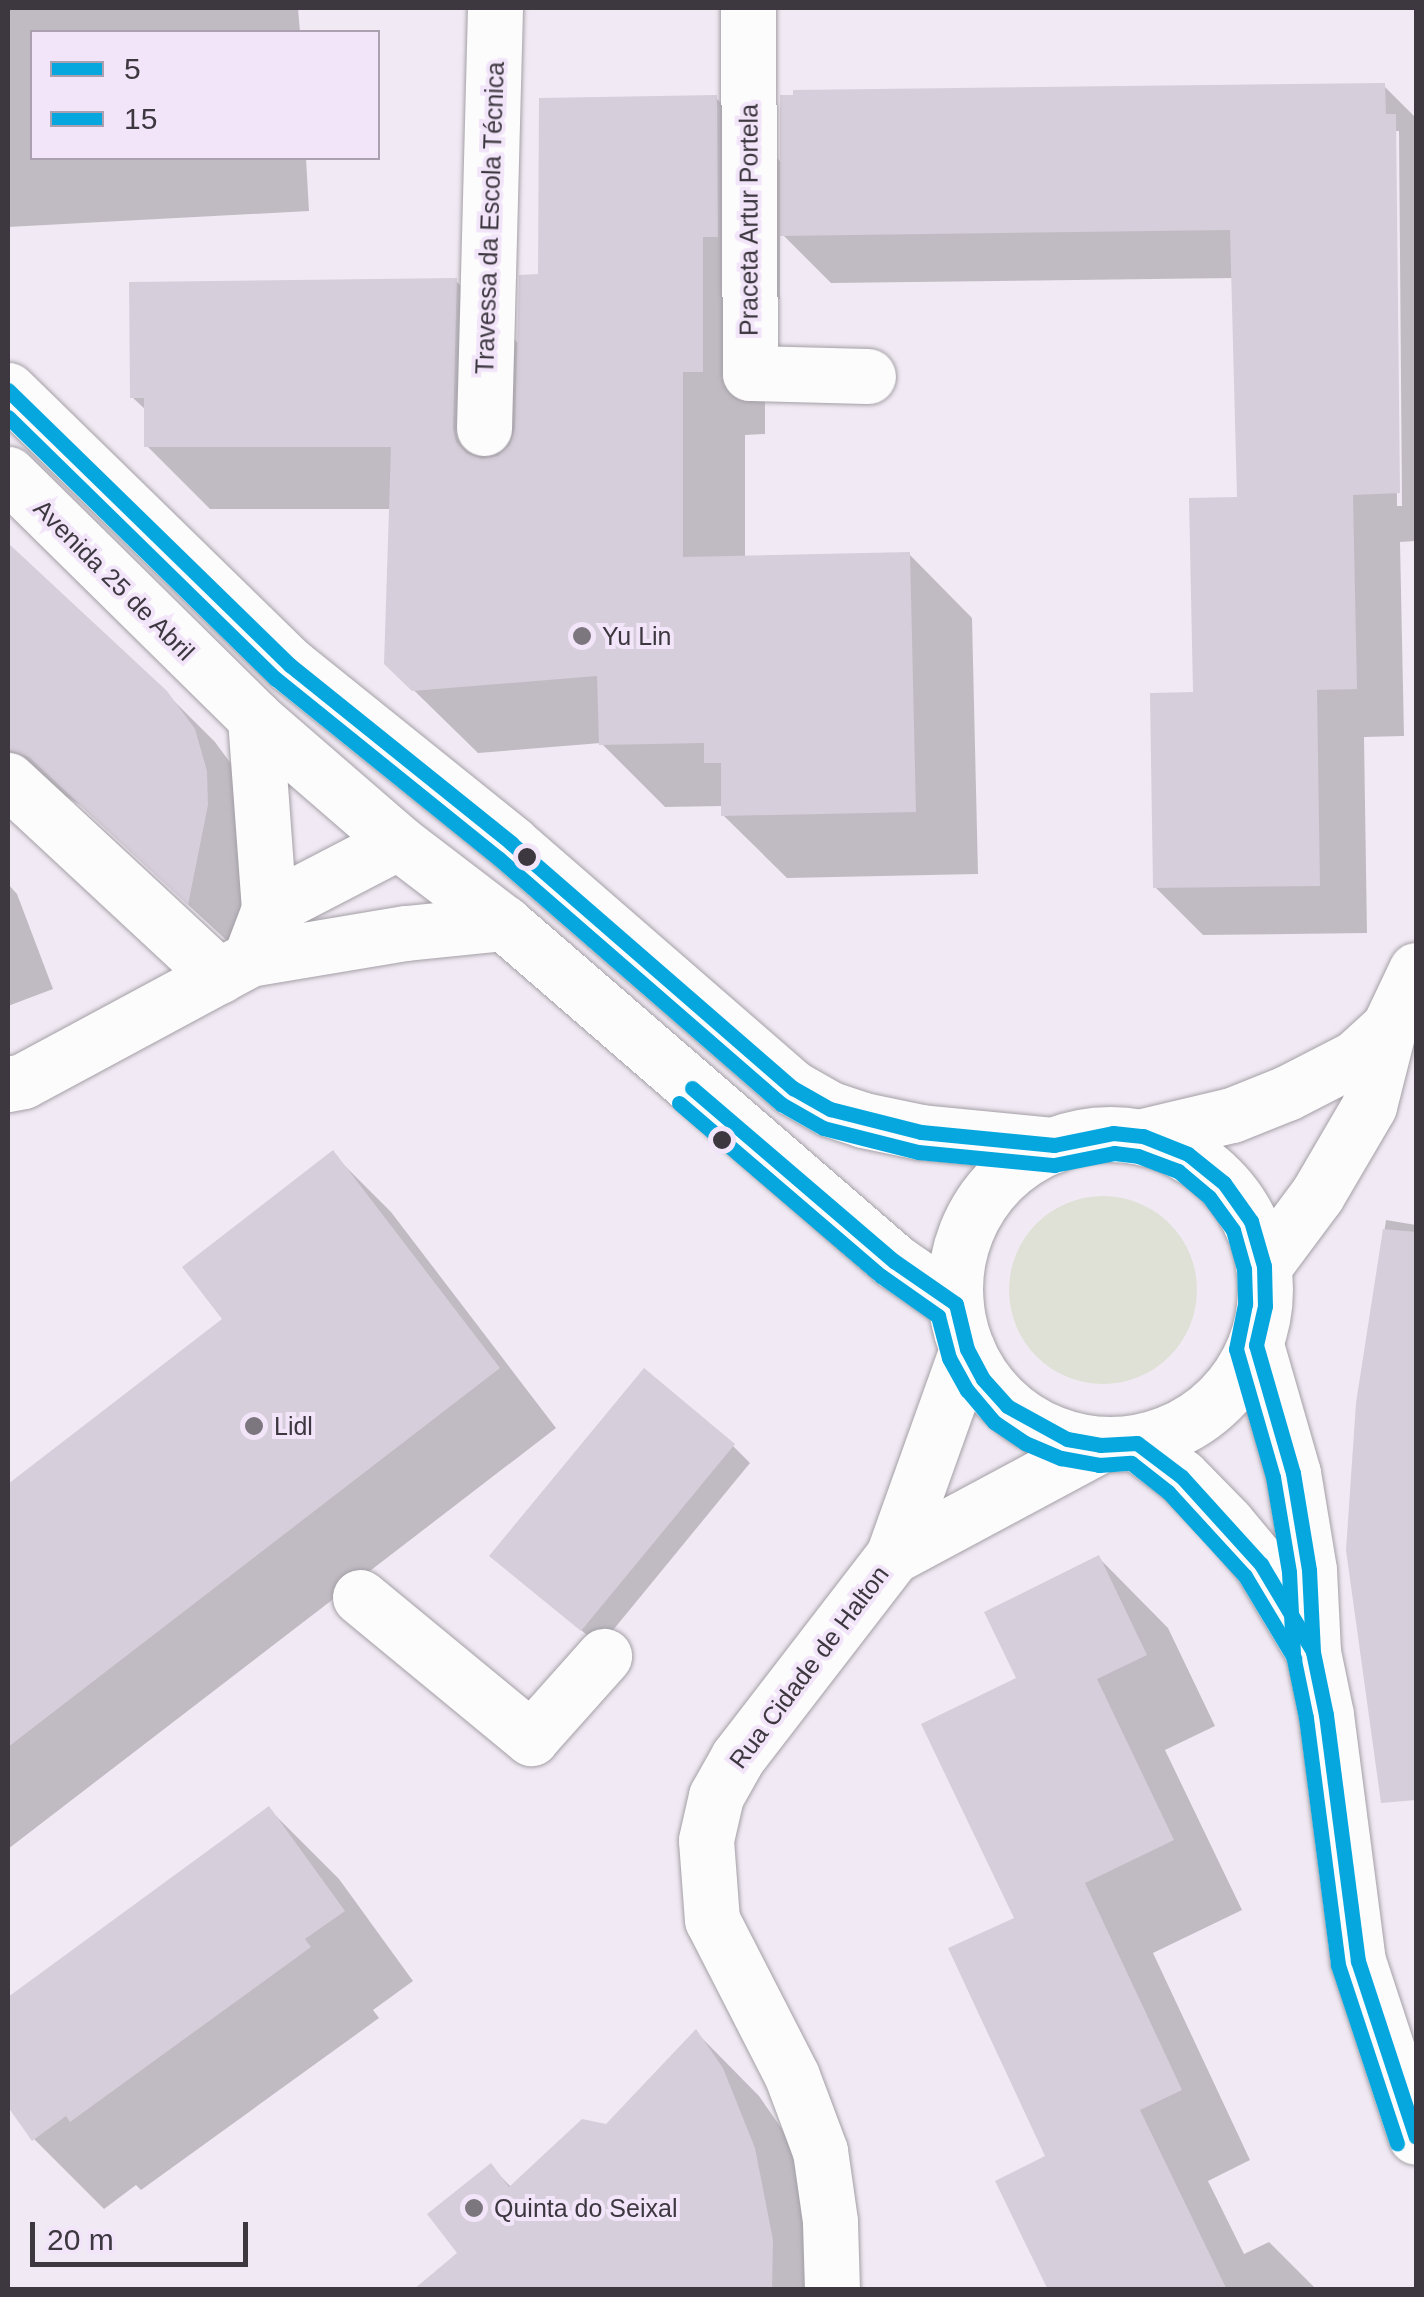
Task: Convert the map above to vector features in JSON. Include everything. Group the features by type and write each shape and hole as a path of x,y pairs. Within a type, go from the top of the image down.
{"main road":[{"name":"Travessa da Escola Técnica","path":"484,428 495,8"},
{"name":"Praceta Artur Portela","path":"748,8 750,373 868,376"},
{"path":"8,390 290,665 510,843 793,1088 830,1109 921,1132 1054,1145"},
{"name":"Avenida 25 de Abril","path":"8,474 255,718 398,842 504,924 894,1261 961,1326"},
{"path":"255,718 269,909"},
{"path":"8,780 234,968"},
{"path":"234,968 269,909 398,842 510,843"},
{"path":"13,1095 234,968 406,933 504,924"},
{"path":"1264,1266 1318,1195 1369,1106 1389,1027 1416,975"},
{"path":"1143,1136 1232,1116 1287,1093 1355,1058 1389,1027"},
{"path":"1113,1133 1143,1136 1188,1154 1224,1183 1250,1221 1264,1266 1265,1306 1256,1344 1229,1391 1188,1424 1118,1444 1067,1439 1007,1406 983,1379 961,1326 957,1264 969,1226 989,1192 1019,1164 1054,1145 1113,1133"},
{"name":"Rua Cidade de Halton","path":"832,2290 830,2221 820,2151 792,2076 712,1920 706,1840 716,1796 738,1756 893,1556 961,1326"},
{"path":"1256,1344 1294,1473 1309,1570 1313,1652 1326,1716 1358,1961 1416,2136"},
{"path":"1118,1444 1182,1477 1261,1564 1313,1652"},
{"name":"Rua Cidade de Halton","path":"893,1556 1118,1444"},
{"path":"360,1597 531,1738 604,1656"}],"shaded area":[{"path":"1103,1196 1139,1203 1169,1224 1190,1254 1197,1290 1190,1326 1169,1356 1139,1377 1103,1384 1067,1377 1037,1356 1016,1326 1009,1290 1016,1254 1037,1224 1067,1203"}],"building":[{"path":"1385,83 1386,114 1396,114 1400,493 1353,495 1357,689 1317,690 1320,886 1153,888 1150,693 1193,692 1189,498 1237,497 1230,230 780,236 780,95 793,95 793,90"},
{"path":"717,95 718,237 703,237 703,372 683,372 683,557 910,552 916,812 721,816 721,763 704,763 704,743 599,745 597,676 412,691 384,664 391,447 144,447 144,398 130,398 129,282 457,278 453,428 456,442 467,454 482,459 498,456 510,445 515,429 519,275 538,274 539,98"},
{"path":"8,543 167,691 195,729 207,771 208,805 188,905 29,757 8,750"},
{"name":"Lidl","path":"333,1150 500,1368 8,1747 8,1484 222,1319 182,1267"},
{"path":"1383,1229 1416,1232 1416,1800 1381,1803 1346,1550 1356,1403"},
{"path":"644,1368 735,1444 581,1631 489,1556"},
{"path":"1099,1555 1147,1655 1097,1679 1174,1840 1085,1883 1182,2090 1140,2110 1227,2290 1048,2290 995,2181 1045,2156 948,1948 1014,1918 921,1724 1016,1678 984,1612"},
{"path":"269,1806 345,1911 305,1939 311,1947 70,2122 66,2116 32,2141 8,2107 8,1997"},
{"path":"696,2029 723,2068 755,2148 773,2240 772,2290 413,2290 457,2253 427,2214 491,2163 509,2187 582,2119 606,2124"}],"transit line":[{"name":"5","path":"8,390 290,665 511,843 793,1088 830,1109 921,1132 1054,1145 1113,1133 1143,1136 1188,1154 1224,1183 1251,1221 1264,1266 1265,1306 1256,1345 1293,1473 1309,1570 1313,1652 1326,1715 1358,1961 1416,2137"},
{"name":"15","path":"8,417 276,679 498,858 781,1104 823,1128 918,1152 1054,1165 1114,1153 1138,1156 1178,1171 1209,1197 1233,1230 1244,1269 1245,1304 1236,1349 1273,1477 1289,1572 1293,1655 1306,1718 1338,1965 1397,2143"},
{"name":"5","path":"692,1088 894,1261 956,1304 967,1349 983,1379 1007,1406 1067,1439 1100,1445 1137,1443 1182,1477 1261,1564 1311,1648"},
{"name":"15","path":"679,1103 881,1276 938,1316 949,1358 967,1390 994,1422 1025,1443 1061,1458 1099,1465 1131,1463 1168,1492 1245,1576 1294,1658"}],"place":[{"name":"Yu Lin","path":"582,636"},
{"name":"Lidl","path":"254,1426"},
{"name":"Quinta do Seixal","path":"474,2208"}]}
